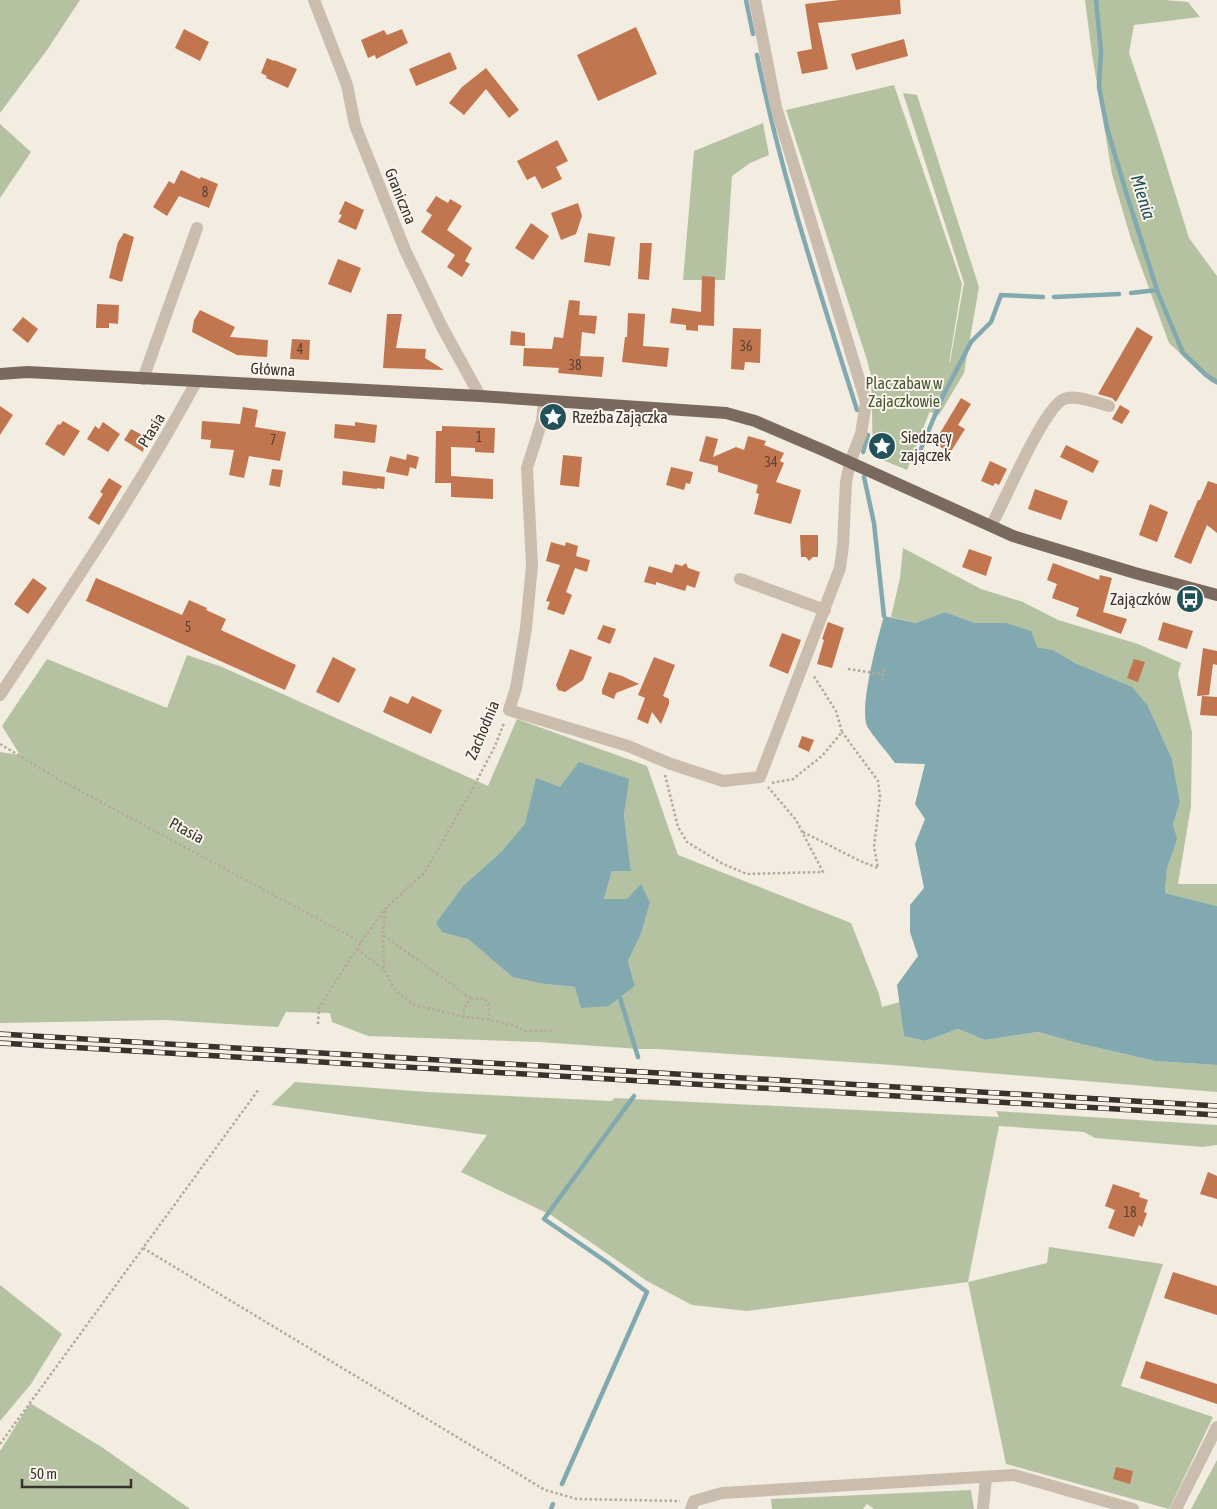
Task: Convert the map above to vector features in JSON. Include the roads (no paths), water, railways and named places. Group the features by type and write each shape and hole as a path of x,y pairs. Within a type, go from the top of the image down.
{"main road":[{"name":"Główna","path":"0,374 27,372 480,396 726,413 755,421 1013,536 1217,595"}],"street":[{"name":"Graniczna","path":"314,0 347,85 355,125 405,250 480,396"},
{"path":"740,579 825,610 840,568 846,482 850,462 861,434 866,402 776,107 755,0"},
{"path":"143,379 197,228"},
{"name":"Ptasia","path":"0,694 102,540 178,416 196,382"},
{"path":"992,526 1035,437 1050,412 1063,399 1076,398 1109,406"},
{"name":"Zachodnia","path":"544,400 542,421 527,468 532,565 526,628 516,688 509,710 628,746 660,760 723,780 760,777 825,610"},
{"path":"1176,1509 1217,1427"},
{"path":"693,1505 722,1492 1014,1475 1133,1509"},
{"path":"983,1509 986,1477"}],"water":[{"path":"945,612 975,623 1006,623 1031,631 1037,647 1053,650 1077,664 1132,687 1148,706 1172,759 1180,802 1173,825 1177,839 1167,868 1165,893 1217,906 1217,1065 1155,1061 1038,1032 985,1040 958,1029 925,1041 904,1036 897,985 918,956 910,932 910,905 924,888 915,844 925,819 915,804 925,764 895,763 867,726 865,704 870,672 884,616 916,623"},
{"path":"579,762 629,779 624,815 631,871 612,871 604,899 627,899 641,884 650,903 641,934 628,961 635,986 609,1006 581,1008 575,987 545,984 513,977 468,939 442,932 436,923 464,885 502,851 525,824 536,778 560,787"}],"waterway":[{"path":"746,0 753,34"},
{"name":"Mienia","path":"1096,0 1101,51 1099,87 1107,128 1126,192 1158,293 1183,353 1206,375 1217,382"},
{"path":"757,55 789,189 857,410"},
{"path":"1131,293 1157,290"},
{"path":"1054,297 1119,294"},
{"path":"915,463 943,396 971,342 991,322 1001,295 1043,297"},
{"path":"863,452 868,435"},
{"path":"864,477 874,523 884,616"},
{"path":"620,998 638,1057"},
{"path":"562,1484 647,1292 544,1219 634,1096"},
{"path":"551,1509 553,1504"}],"railway":[{"path":"0,1034 1217,1106"},
{"path":"0,1043 1217,1115"}],"place":[{"name":"Rzeźba Zajączka","path":"553,417"},
{"name":"Siedzący zajączek","path":"882,446"},
{"name":"Zajączków","path":"1190,599"}],"park label":[{"name":"Plac zabaw w Zajaczkowie","path":"904,392"}]}
